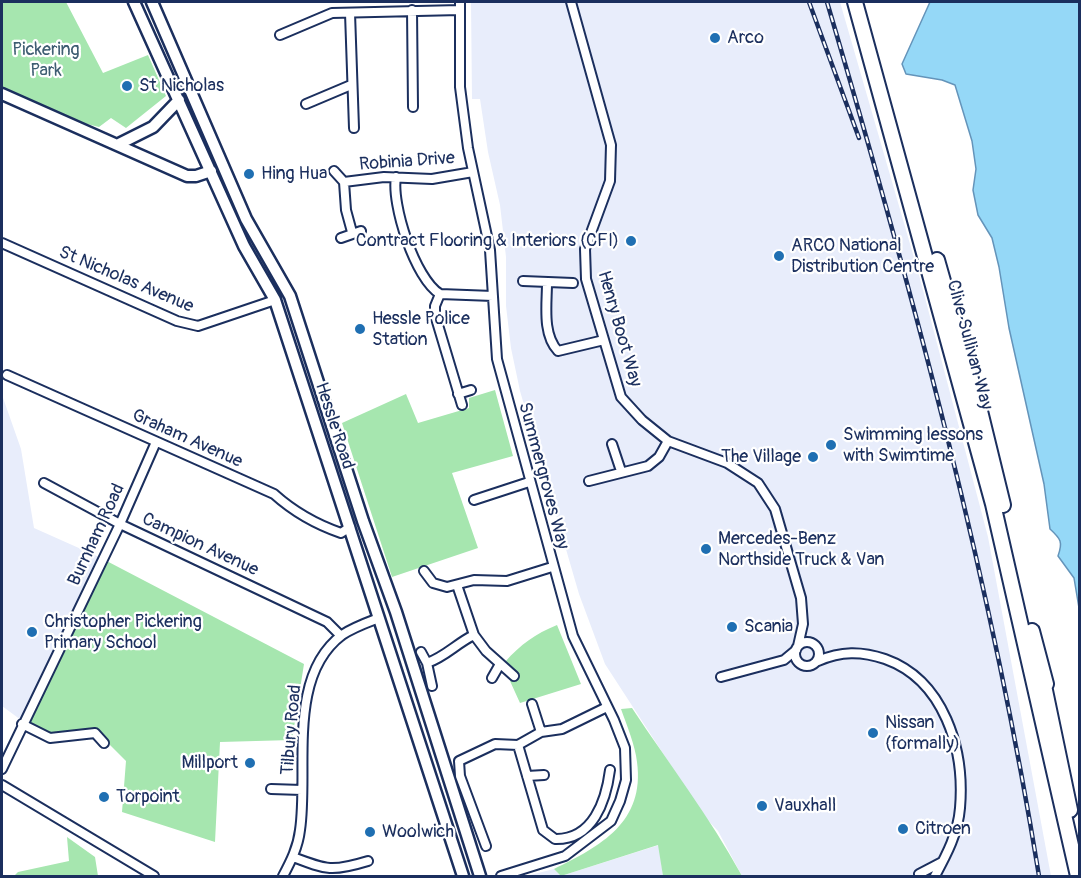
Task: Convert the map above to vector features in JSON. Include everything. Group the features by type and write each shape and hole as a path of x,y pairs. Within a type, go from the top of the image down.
{"highway":[{"name":"Clive Sullivan Way","path":"855,2 885,103 1013,584 1057,792 1078,876"},
{"name":"Clive Sullivan Way","path":"863,2 980,411 1080,843"},
{"path":"1013,584 1050,799 1069,876"},
{"path":"1032,631 1080,814"}],"street":[{"name":"Hessle Road","path":"134,2 244,246 275,300 463,876"},
{"name":"Hessle Road","path":"152,2 246,219 290,296 363,521 396,612 480,876"},
{"name":"Henry Boot Way","path":"571,2 611,145 610,180 585,249 586,279 621,397 642,420 668,441 727,463 758,483 775,509 782,530 801,598 803,624"},
{"path":"280,35 332,13 460,6"},
{"name":"Summergroves Way","path":"460,6 460,87 473,172 490,250 496,359 573,636 625,748 626,769 620,801 611,821 565,856 501,876"},
{"path":"412,10 413,107"},
{"path":"350,13 354,128"},
{"path":"306,104 351,85"},
{"path":"413,88 422,89"},
{"path":"2,94 187,176 196,176 211,171"},
{"path":"118,144 153,127 179,100"},
{"name":"Robinia Drive","path":"334,171 344,182 346,210 357,231 340,238"},
{"name":"Robinia Drive","path":"344,182 396,177 432,179 473,172"},
{"path":"396,177 394,193 398,210 424,278 440,294 493,296"},
{"name":"St Nicholas Avenue","path":"2,243 177,321 198,326 275,300"},
{"path":"523,281 573,283"},
{"path":"547,283 547,325 552,345 558,351 604,340"},
{"path":"440,294 435,306 435,315 462,405"},
{"name":"Graham Avenue","path":"7,375 274,494 292,510 323,526 341,532 350,527"},
{"path":"458,394 471,390"},
{"path":"589,481 621,471 648,466 659,457 668,441"},
{"name":"Burnham Road","path":"2,769 120,524 156,442"},
{"path":"612,444 621,471"},
{"name":"Campion Avenue","path":"44,483 120,524 327,622 341,636"},
{"path":"474,500 530,483"},
{"path":"424,571 433,583 440,586 457,585 474,580 507,581 552,567"},
{"path":"457,585 474,635 486,651 514,676"},
{"name":"Tilbury Road","path":"283,876 293,857 300,831 309,682 328,649 341,636 379,618"},
{"path":"803,624 819,653 818,661"},
{"path":"800,664 795,658 803,624"},
{"path":"427,663 441,658 454,645 474,635"},
{"path":"721,677 784,660 805,642 836,653 869,654 910,670 925,684 943,709 954,743 960,778 960,808 955,836 935,876"},
{"path":"421,652 427,663 432,686"},
{"path":"784,660 808,667 836,653"},
{"path":"492,678 500,664"},
{"path":"532,704 541,732"},
{"path":"486,846 483,825 460,776 459,761 495,744 518,745 541,732 562,729 607,707"},
{"path":"22,724 50,738 95,734 104,743"},
{"path":"518,745 543,830 548,836 557,839 568,837 592,823 601,807 604,786 610,770"},
{"path":"527,776 544,775"},
{"path":"2,784 154,876"},
{"path":"271,789 302,790"},
{"path":"293,857 323,870 368,861"},
{"path":"920,876 943,861"}],"shaded area":[{"path":"471,2 840,2 919,275 988,537 1051,876 742,876 718,831 703,815 605,664 579,594 520,391 511,348 506,306 506,257 500,205 488,152 480,99 472,99"},
{"name":"Christopher Pickering Primary School","path":"2,395 21,449 34,528 99,557 21,720 2,706"},
{"path":"659,845 663,876 561,876"},
{"path":"554,869 561,876 526,876"}],"green space":[{"name":"Pickering Park","path":"2,2 66,2 103,73 148,55 166,96 126,128 111,118 99,127 75,121 2,88"},
{"path":"495,390 513,456 452,473 478,548 392,577 342,423 406,394 418,423 469,408 469,398"},
{"path":"99,557 304,664 292,740 220,742 215,842 122,812 126,761 95,730 48,734 21,720"},
{"path":"557,625 581,684 520,703 510,681 518,674 505,662 529,640"},
{"path":"632,708 703,812 742,876 663,876 658,845 561,876 554,869 603,841 627,816 634,801 638,783 637,762 633,742 621,709"},
{"path":"67,837 95,857 98,876 14,876 18,872 69,861"}],"water":[{"path":"930,2 1079,2 1079,608 1074,578 1058,556 1060,541 1050,529 1044,484 1009,328 999,267 992,238 978,215 973,190 976,169 972,141 955,85 942,80 906,74 902,64"}],"railway":[{"path":"809,2 859,138"},
{"path":"827,2 889,218 947,436 998,655 1039,876"}],"place":[{"name":"Arco","path":"715,38"},
{"name":"St Nicholas","path":"127,86"},
{"name":"Hing Hua","path":"249,174"},
{"name":"Contract Flooring & Interiors (CFI)","path":"631,241"},
{"name":"ARCO National Distribution Centre","path":"779,256"},
{"name":"Hessle Police Station","path":"360,329"},
{"name":"Swimming lessons with Swimtime","path":"831,445"},
{"name":"The Village","path":"813,457"},
{"name":"Mercedes-Benz Northside Truck & Van","path":"706,549"},
{"name":"Scania","path":"732,627"},
{"name":"Christopher Pickering Primary School","path":"32,632"},
{"name":"Nissan (formally)","path":"873,733"},
{"name":"Millport","path":"250,763"},
{"name":"Torpoint","path":"104,797"},
{"name":"Vauxhall","path":"762,806"},
{"name":"Citroen","path":"903,829"},
{"name":"Woolwich","path":"370,832"}]}
